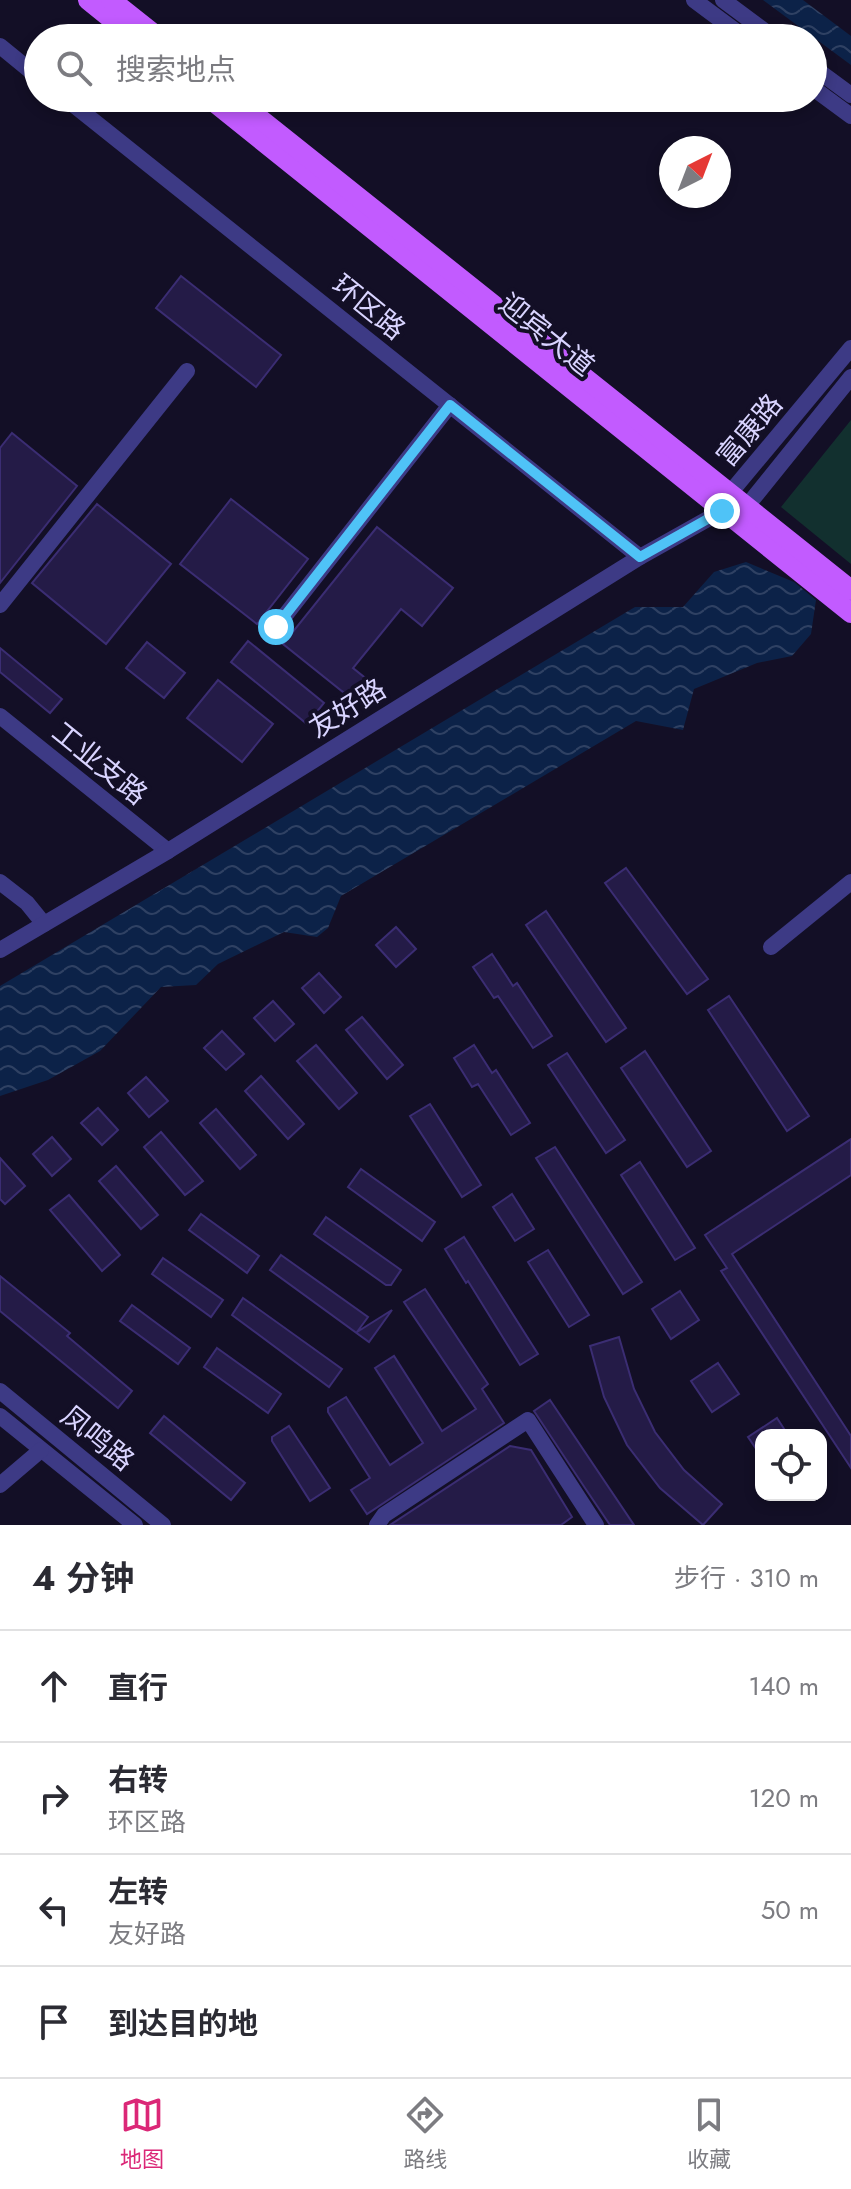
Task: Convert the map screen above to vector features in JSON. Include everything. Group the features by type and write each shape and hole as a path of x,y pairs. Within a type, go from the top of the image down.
{"main road":[{"path":"88,0 118,24"},
{"path":"111,0 141,24"},
{"name":"迎宾大道","path":"227,112 733,504 851,590"},
{"name":"迎宾大道","path":"251,112 733,504 851,613"}],"street":[{"path":"694,0 718,4 751,24"},
{"path":"718,4 734,24"},
{"path":"0,46 24,66"},
{"path":"827,77 851,95"},
{"path":"827,98 851,116"},
{"name":"环区路","path":"83,112 640,557"},
{"name":"富康路","path":"733,504 851,348"},
{"path":"0,605 187,371"},
{"name":"富康路","path":"733,504 851,377"},
{"path":"276,627 450,405"},
{"name":"友好路","path":"0,950 168,851 640,557 733,504"},
{"name":"工业支路","path":"0,716 168,851"},
{"path":"0,882 27,903 44,924"},
{"path":"771,947 851,882"},
{"name":"凤鸣路","path":"0,1391 163,1525"},
{"name":"凤鸣路","path":"0,1416 135,1525"},
{"path":"377,1525 384,1515 528,1420 596,1525"},
{"path":"0,1485 41,1450"}],"green space":[{"path":"851,420 851,564 781,507"}],"water":[{"path":"763,0 803,0 851,36 851,65 827,47 827,24 795,24"},
{"path":"746,562 794,582 816,600 811,634 792,656 757,663 694,689 683,730 636,721 341,896 328,928 317,937 284,932 218,964 196,985 161,987 100,1051 48,1080 0,1096 0,986 635,607 683,607 714,572"}],"building":[{"path":"181,276 281,355 256,387 156,308"},
{"path":"12,433 77,486 0,583 0,448"},
{"path":"231,499 308,559 257,624 180,564"},
{"path":"97,504 171,564 106,644 32,583"},
{"path":"377,527 453,588 422,626 401,609 353,668 374,685 358,704 283,644"},
{"path":"248,641 324,703 307,724 231,662"},
{"path":"147,642 185,673 164,698 126,668"},
{"path":"0,648 62,699 50,713 0,672"},
{"path":"218,680 273,724 242,762 187,718"},
{"path":"626,868 708,979 687,994 605,883"},
{"path":"546,911 626,1028 606,1042 526,925"},
{"path":"396,927 416,949 396,967 376,945"},
{"path":"492,954 513,986 517,983 552,1036 533,1048 498,996 494,998 473,967"},
{"path":"319,973 341,997 324,1013 302,988"},
{"path":"729,996 809,1116 787,1131 708,1010"},
{"path":"273,1001 294,1024 275,1041 254,1018"},
{"path":"362,1017 403,1065 387,1079 346,1030"},
{"path":"222,1031 244,1054 226,1070 204,1048"},
{"path":"316,1045 357,1093 339,1109 297,1061"},
{"path":"474,1045 492,1073 496,1070 530,1123 511,1135 478,1084 472,1087 454,1058"},
{"path":"645,1051 711,1151 687,1167 621,1068"},
{"path":"567,1053 625,1140 606,1153 548,1065"},
{"path":"261,1076 304,1124 288,1139 245,1091"},
{"path":"146,1077 168,1101 149,1117 128,1093"},
{"path":"430,1104 481,1185 462,1197 410,1116"},
{"path":"98,1108 118,1130 102,1145 81,1123"},
{"path":"216,1109 256,1155 240,1169 200,1123"},
{"path":"161,1132 203,1181 185,1195 144,1147"},
{"path":"52,1137 71,1159 52,1176 33,1154"},
{"path":"851,1139 851,1175 732,1254 851,1436 851,1468 721,1271 727,1268 705,1235"},
{"path":"555,1147 642,1282 623,1294 536,1158"},
{"path":"0,1158 25,1186 5,1204 0,1199"},
{"path":"640,1162 695,1248 675,1260 621,1175"},
{"path":"116,1166 158,1215 141,1229 99,1181"},
{"path":"361,1169 435,1222 422,1241 348,1187"},
{"path":"512,1194 534,1229 515,1241 493,1207"},
{"path":"69,1195 120,1255 102,1271 50,1210"},
{"path":"201,1214 259,1256 247,1273 189,1230"},
{"path":"326,1217 401,1270 391,1285 386,1285 314,1234"},
{"path":"464,1237 538,1354 520,1365 445,1249"},
{"path":"548,1250 589,1315 569,1327 528,1262"},
{"path":"281,1255 368,1317 357,1332 392,1310 369,1342 270,1270"},
{"path":"163,1258 223,1300 211,1317 152,1274"},
{"path":"0,1276 70,1333 67,1336 132,1391 118,1408 0,1311"},
{"path":"425,1289 488,1384 482,1389 504,1423 367,1514 351,1490 370,1478 328,1408 346,1397 390,1465 423,1443 375,1368 394,1356 442,1431 476,1409 404,1302"},
{"path":"680,1291 699,1320 671,1339 652,1309"},
{"path":"243,1298 342,1369 329,1387 232,1315"},
{"path":"132,1305 190,1348 178,1364 120,1321"},
{"path":"619,1337 634,1389 655,1432 684,1470 722,1504 703,1525 660,1488 627,1445 604,1397 590,1346"},
{"path":"217,1348 281,1394 268,1413 204,1367"},
{"path":"718,1363 739,1394 712,1412 691,1381"},
{"path":"550,1400 634,1525 610,1525 585,1488 534,1411"},
{"path":"164,1416 245,1483 231,1500 150,1433"},
{"path":"777,1418 784,1429 760,1429"},
{"path":"289,1426 330,1488 310,1501 272,1441 272,1437"},
{"path":"755,1432 755,1447 748,1437"},
{"path":"510,1446 531,1450 572,1517 561,1525 390,1525"}],"route":[{"path":"276,627 450,405 640,557 722,511"}]}
